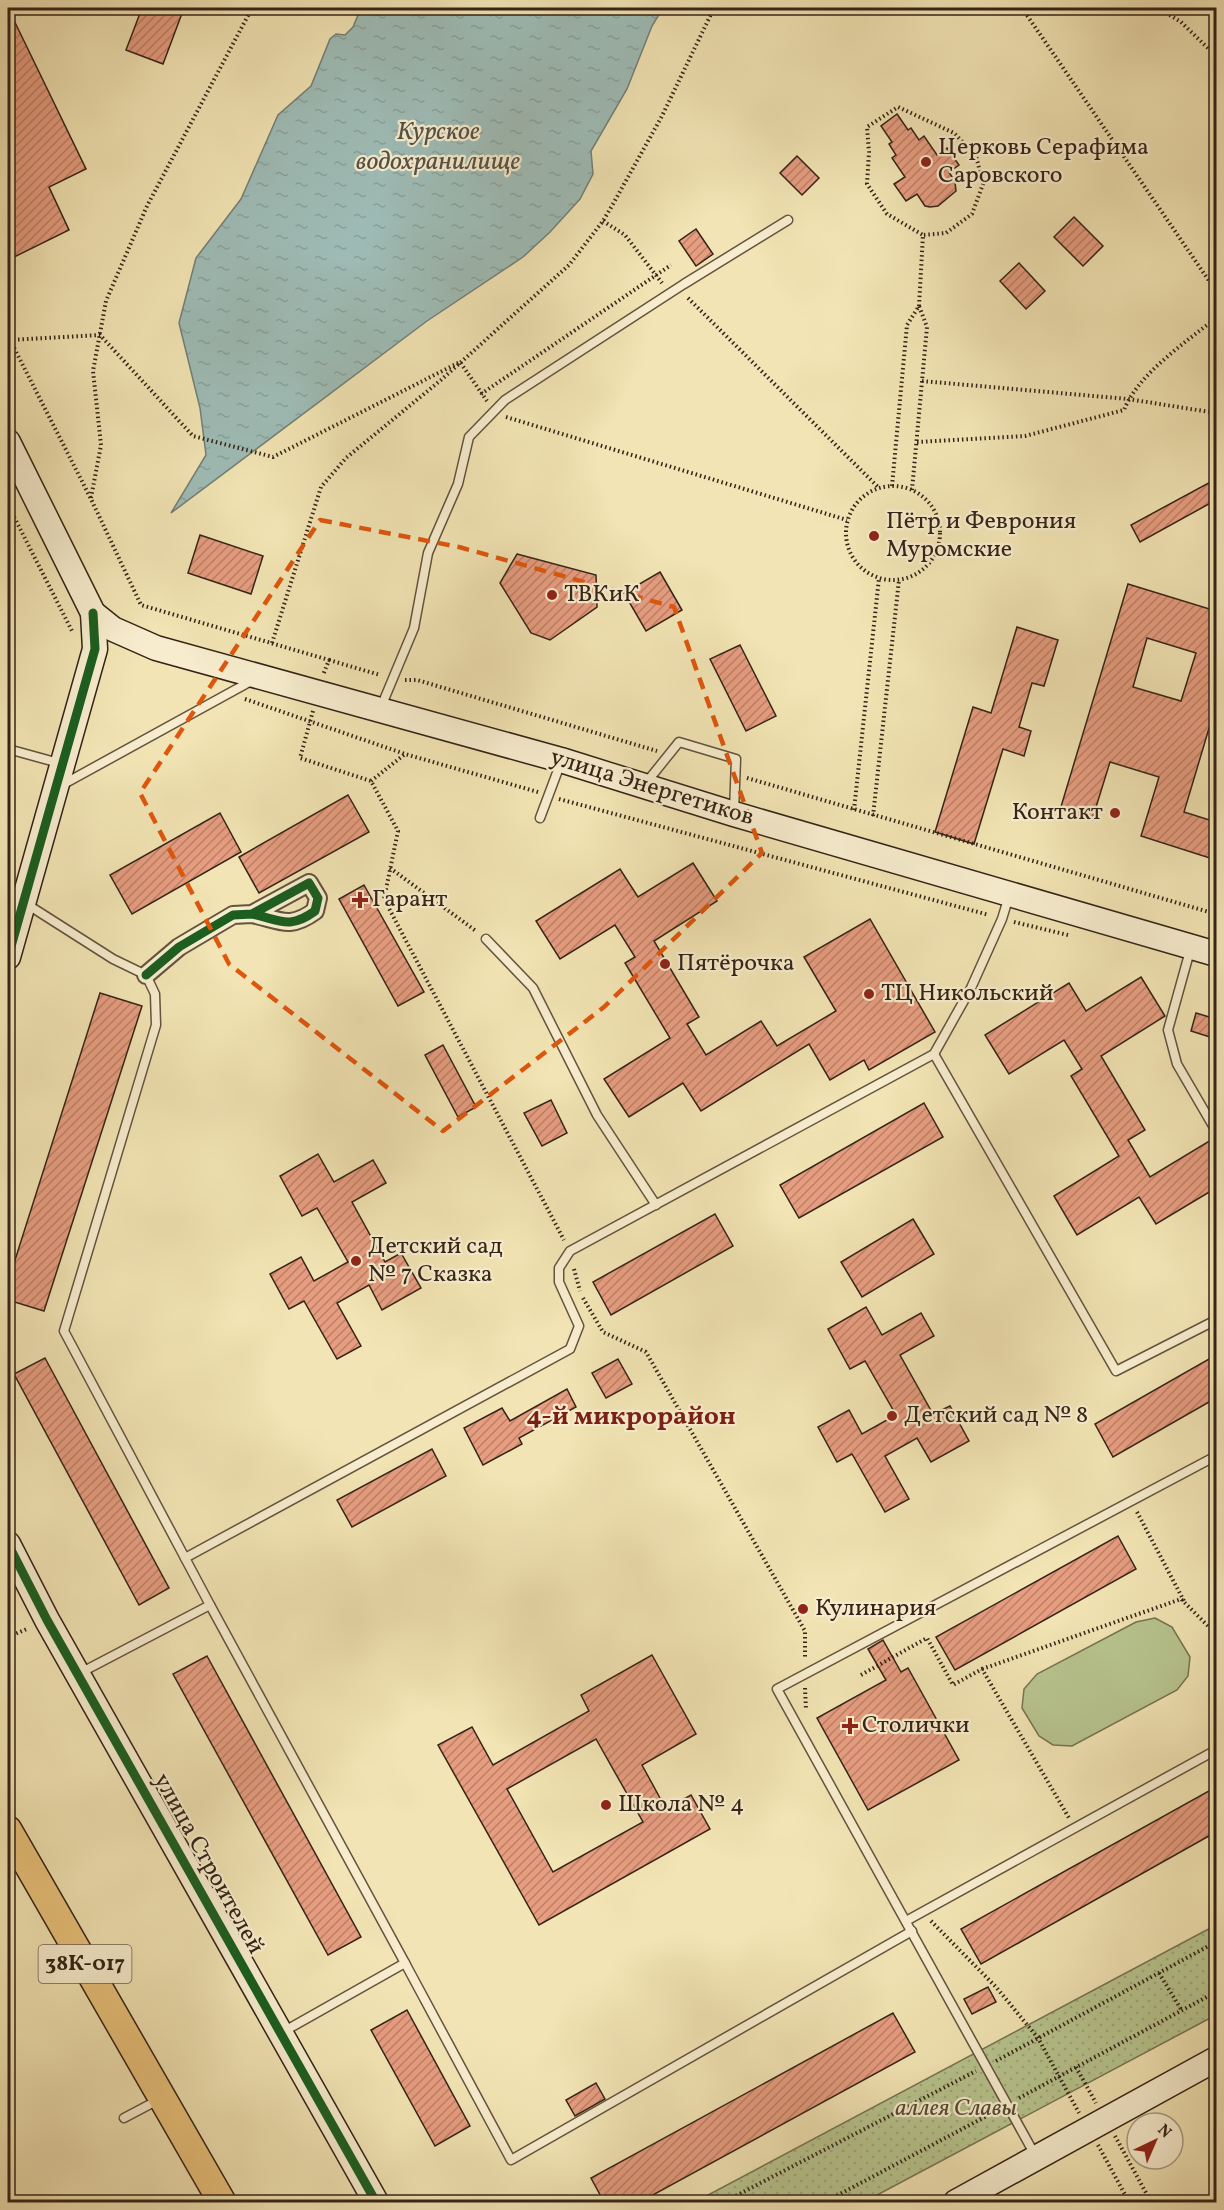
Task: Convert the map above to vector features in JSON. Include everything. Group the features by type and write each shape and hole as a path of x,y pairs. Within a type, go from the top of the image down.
{"main road":[{"path":"8,442 93,613 95,649 8,957"},
{"name":"улица Энергетиков","path":"93,613 113,630 156,648 561,760 734,814 1216,954"},
{"name":"улица Строителей","path":"8,1544 78,1675 376,2202"},
{"name":"38К-017","path":"8,1830 222,2202"},
{"path":"969,2199 1037,2158 1216,2059"}],"street":[{"path":"146,975 179,947 233,915 252,914"}],"lane":[{"path":"380,710 414,628 428,553 458,484 469,437 505,400 788,220"},
{"path":"56,788 259,676"},
{"path":"644,786 679,742 736,759 734,814"},
{"path":"8,749 63,764"},
{"path":"540,818 561,760"},
{"path":"185,1558 570,1349 579,1326 559,1282 559,1268 570,1251 934,1054 971,988 1002,919 1010,893"},
{"path":"24,902 112,959 146,975 155,994 156,1025 63,1331 511,2160 912,1931"},
{"path":"486,939 533,988 597,1115 656,1205"},
{"path":"1191,947 1168,1030 1177,1064 1216,1131"},
{"path":"934,1054 1116,1371 1216,1320"},
{"path":"1037,2158 777,1689 1216,1456"},
{"path":"78,1675 210,1605"},
{"path":"906,1921 1216,1750"},
{"path":"281,2033 405,1963"},
{"path":"124,2118 162,2098"}],"path":[{"path":"91,499 101,445 93,371 106,301 147,206 252,8"},
{"path":"272,643 321,487 346,458 441,380 550,284 568,265 603,221 662,116 714,8"},
{"path":"1022,8 1216,291"},
{"path":"1158,8 1181,22 1216,56"},
{"path":"898,107 954,133 976,156 983,184 972,214 946,233 923,235 887,214 867,184 867,128 898,107"},
{"path":"603,221 626,235 666,288 678,288 879,488"},
{"path":"912,490 927,327 919,306 923,235"},
{"path":"460,362 481,394 671,265"},
{"path":"892,486 907,325 919,306"},
{"path":"917,442 1025,436 1124,410 1128,399 1164,359 1216,318"},
{"path":"460,362 273,457 193,436 100,335 8,338 91,499 141,605 393,679 417,680 668,755"},
{"path":"922,381 1128,399 1216,413"},
{"path":"496,409 507,418 847,520"},
{"path":"892,486 912,490 927,500 939,521 939,546 934,557 916,574 898,580 879,578 864,570 852,556 846,539 847,520 852,509 860,499 879,488 892,486"},
{"path":"854,810 879,578"},
{"path":"873,816 898,580"},
{"path":"329,660 317,693 300,758 371,782 398,831 384,899 570,1251 580,1292 603,1332 646,1352 805,1631 806,1720"},
{"path":"310,720 405,754 548,795"},
{"path":"371,782 405,754"},
{"path":"735,775 1216,914"},
{"path":"559,798 1071,936"},
{"path":"390,868 486,939"},
{"path":"1131,1501 1184,1602 1216,1634"},
{"path":"861,1676 927,1638 953,1685 982,1669 1181,1599 1184,1602"},
{"path":"982,1669 1074,1828"},
{"path":"922,1912 996,1987 1038,2038 1059,2077"},
{"path":"724,2202 986,2066 1216,1942"},
{"path":"1160,1973 1182,2011"}],"highlighted area":[{"path":"320,520 459,547 674,607 762,853 604,1007 443,1131 229,964 140,793"}],"green space":[{"path":"1155,1618 1172,1627 1190,1657 1188,1676 1177,1690 1072,1746 1053,1745 1039,1736 1022,1708 1024,1689 1037,1674 1136,1622"},
{"name":"аллея Славы","path":"1216,1925 1216,2015 864,2202 695,2202"}],"water":[{"name":"Курское водохранилище","path":"361,8 663,8 652,26 627,89 591,151 593,174 580,199 550,232 523,257 427,321 171,513 206,455 200,408 179,323 196,258 241,199 278,115 311,86 330,39 336,34 345,35 353,27"}],"building":[{"path":"8,8 86,169 49,187 69,230 8,260 8,160 13,157 8,146"},
{"path":"142,8 184,8 163,64 126,50"},
{"name":"Церковь Серафима Саровского","path":"897,114 908,130 911,128 919,140 924,136 937,155 947,148 959,165 949,172 955,182 956,191 938,206 925,206 917,194 906,201 894,184 905,177 892,158 896,155 889,144 892,142 881,126"},
{"path":"797,156 819,178 802,195 780,173"},
{"path":"1074,217 1103,246 1083,266 1054,237"},
{"path":"696,229 713,254 696,266 679,241"},
{"path":"1019,263 1045,291 1026,309 1000,281"},
{"path":"1216,479 1216,500 1140,542 1131,525"},
{"path":"200,535 263,556 251,594 188,573"},
{"name":"ТВКиК","path":"517,554 596,575 597,607 550,640 531,633 500,583"},
{"path":"660,572 682,610 646,631 624,593"},
{"path":"1128,584 1216,611 1216,705 1184,812 1216,822 1216,860 1141,836 1159,777 1110,762 1092,820 1060,810","holes":["1147,638 1196,653 1181,701 1133,687"]},
{"path":"1017,627 1058,640 1044,686 1032,683 1019,727 1031,731 1024,756 1003,749 974,844 935,832 973,707 991,713"},
{"path":"740,645 776,716 746,731 710,659"},
{"path":"348,795 369,832 259,893 239,857"},
{"path":"220,813 241,852 132,914 110,875"},
{"path":"693,863 717,901 654,941 699,1017 687,1024 706,1055 761,1021 777,1046 836,1011 804,957 870,919 935,1032 869,1070 864,1060 830,1080 809,1044 701,1111 683,1083 629,1117 604,1079 670,1038 625,963 635,957 615,925 560,959 536,921 620,869 638,897"},
{"path":"364,885 424,992 398,1006 339,899"},
{"path":"1141,977 1165,1016 1101,1056 1145,1130 1128,1140 1150,1177 1211,1140 1216,1148 1216,1188 1156,1224 1139,1197 1077,1235 1054,1196 1119,1156 1071,1076 1082,1069 1064,1040 1009,1074 985,1035 1069,983 1086,1011"},
{"path":"100,993 142,1006 44,1311 8,1300 8,1282"},
{"path":"1196,1013 1216,1019 1216,1039 1191,1031"},
{"path":"443,1045 476,1107 458,1117 425,1055"},
{"path":"551,1100 567,1133 542,1146 524,1113"},
{"path":"924,1103 943,1137 799,1218 780,1185"},
{"path":"318,1154 334,1182 373,1160 386,1183 352,1202 385,1262 401,1253 421,1288 382,1310 369,1285 337,1303 361,1346 337,1359 304,1301 289,1309 270,1274 301,1257 314,1281 348,1262 317,1208 302,1216 280,1176"},
{"path":"715,1214 733,1246 611,1315 593,1282"},
{"path":"913,1219 934,1254 862,1297 841,1262"},
{"path":"866,1307 882,1335 921,1313 934,1336 900,1355 933,1414 950,1406 969,1441 931,1462 917,1438 885,1456 909,1499 885,1512 852,1454 837,1462 818,1427 849,1410 862,1434 896,1415 865,1361 850,1369 828,1329"},
{"path":"1216,1355 1216,1398 1113,1457 1095,1424"},
{"path":"45,1358 169,1588 139,1605 14,1374"},
{"path":"618,1359 632,1384 606,1398 592,1373"},
{"path":"567,1389 576,1407 519,1438 522,1444 483,1465 464,1428 502,1408 510,1421"},
{"path":"432,1449 446,1476 352,1527 337,1500"},
{"path":"1118,1536 1136,1569 955,1670 936,1637"},
{"path":"883,1640 901,1672 908,1668 959,1760 868,1810 817,1718 886,1680 868,1649"},
{"path":"652,1655 696,1734 642,1765 666,1809 691,1795 710,1829 539,1925 438,1745 472,1727 493,1765 589,1711 581,1695","holes":["596,1739 643,1822 553,1872 507,1789"]},
{"path":"207,1656 361,1937 328,1955 173,1674"},
{"path":"1216,1787 1216,1832 981,1964 961,1929"},
{"path":"988,1987 996,2002 972,2014 964,1999"},
{"path":"407,2010 470,2126 435,2146 371,2030"},
{"path":"893,2013 915,2052 640,2202 604,2202 591,2178"},
{"path":"596,2083 605,2099 575,2116 566,2100"}],"cycle path":[{"path":"8,957 95,649 93,613"},
{"path":"146,975 179,947 233,915 252,914 309,883 318,898 315,911 291,922 277,921 252,914"},
{"path":"8,1544 47,1620 376,2202"}],"place":[{"name":"Церковь Серафима Саровского","path":"926,162"},
{"name":"Пётр и Феврония Муромские","path":"874,536"},
{"name":"ТВКиК","path":"552,595"},
{"name":"Контакт","path":"1115,813"},
{"name":"Гарант","path":"360,900"},
{"name":"Пятёрочка","path":"665,964"},
{"name":"ТЦ Никольский","path":"869,994"},
{"name":"Детский сад № 7 Сказка","path":"356,1261"},
{"name":"Детский сад № 8","path":"892,1416"},
{"name":"Кулинария","path":"803,1609"},
{"name":"Столички","path":"850,1726"},
{"name":"Школа № 4","path":"606,1805"}],"district":[{"name":"4-й микрорайон","path":"631,1417"}]}
